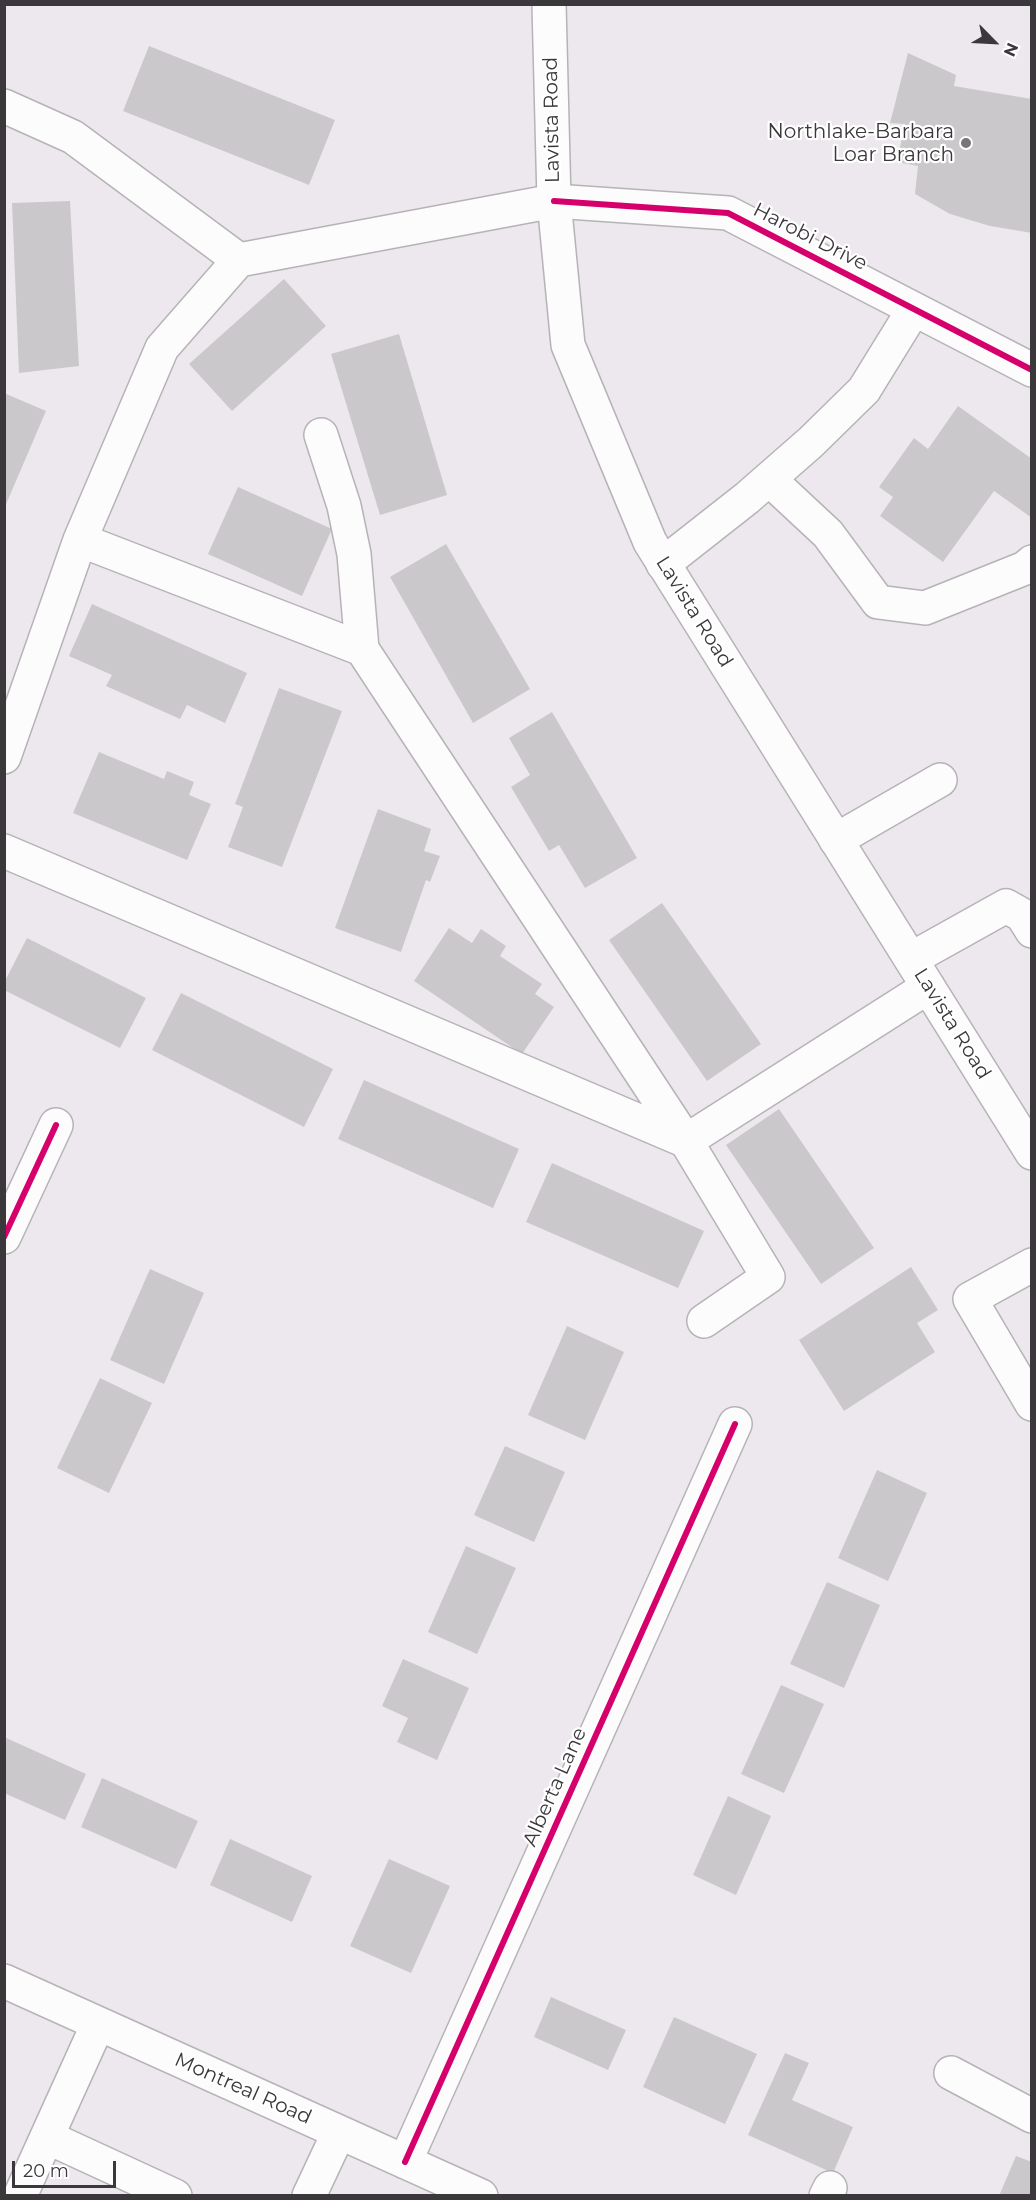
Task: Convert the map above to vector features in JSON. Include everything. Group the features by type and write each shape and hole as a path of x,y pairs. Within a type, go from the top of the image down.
{"street":[{"name":"Lavista Road","path":"549,4 554,201 568,345 650,542 1032,1153"},
{"path":"4,106 73,136 239,260 162,348 80,540 4,757"},
{"name":"Harobi Drive","path":"239,260 554,201 728,213 1032,370"},
{"path":"663,564 769,479 864,390 914,309"},
{"path":"321,435 344,506 354,554 362,649 686,1141 768,1277 704,1321"},
{"path":"769,479 828,534 878,602 925,608 1024,568 1032,562"},
{"path":"80,540 362,649"},
{"path":"836,840 940,780"},
{"path":"4,851 686,1141"},
{"path":"911,959 1006,906 1022,915 1032,931"},
{"path":"686,1141 928,987"},
{"path":"4,1237 56,1125"},
{"path":"1032,1265 970,1299 1032,1404"},
{"name":"Alberta Lane","path":"405,2162 735,1424"},
{"name":"Montreal Road","path":"4,1981 481,2196"},
{"path":"20,2196 99,2024"},
{"path":"951,2073 1032,2116"},
{"path":"309,2196 339,2132"},
{"path":"47,2137 175,2196"}],"building":[{"path":"149,46 335,120 309,185 123,111"},
{"name":"Northlake-Barbara Loar Branch","path":"908,53 956,75 954,86 1032,99 1032,233 990,226 950,214 915,194 918,166 897,162 905,124 890,123"},
{"path":"70,201 79,366 19,373 12,203"},
{"path":"284,279 326,326 232,411 189,364"},
{"path":"399,334 447,495 380,515 331,354"},
{"path":"4,393 46,411 4,509"},
{"path":"958,406 1032,459 1032,518 994,491 943,562 880,516 893,497 879,487 914,438 928,449"},
{"path":"238,487 332,529 302,596 208,554"},
{"path":"446,544 530,689 473,723 390,577"},
{"path":"92,604 247,673 225,723 187,705 180,719 106,686 112,675 69,656"},
{"path":"279,688 342,711 282,867 228,847 243,807 235,804"},
{"path":"552,712 637,858 585,888 559,845 549,851 511,787 530,775 509,738"},
{"path":"99,752 164,779 167,771 194,782 189,795 211,804 187,860 73,813"},
{"path":"378,809 431,829 424,851 440,856 430,882 426,880 401,952 335,928"},
{"path":"662,903 761,1044 707,1081 609,940"},
{"path":"449,928 472,943 481,929 506,946 500,956 542,984 535,994 554,1007 522,1054 414,981"},
{"path":"27,938 146,998 120,1048 4,990 4,983"},
{"path":"181,993 333,1069 304,1127 152,1050"},
{"path":"364,1080 519,1149 493,1208 338,1139"},
{"path":"779,1109 874,1248 821,1284 726,1145"},
{"path":"552,1163 704,1231 678,1288 526,1222"},
{"path":"911,1267 938,1310 917,1323 935,1352 844,1411 799,1340"},
{"path":"150,1269 204,1293 164,1384 110,1360"},
{"path":"567,1326 624,1352 585,1440 528,1415"},
{"path":"100,1378 152,1403 109,1493 57,1468"},
{"path":"505,1446 565,1472 534,1542 474,1515"},
{"path":"877,1470 927,1493 888,1581 838,1558"},
{"path":"466,1546 516,1568 477,1654 428,1632"},
{"path":"827,1582 880,1605 844,1688 790,1664"},
{"path":"403,1659 469,1688 437,1760 397,1742 408,1718 382,1706"},
{"path":"781,1685 824,1704 784,1793 741,1774"},
{"path":"4,1737 86,1774 65,1820 4,1793"},
{"path":"102,1778 198,1821 176,1869 81,1827"},
{"path":"728,1796 771,1816 736,1895 693,1875"},
{"path":"230,1839 312,1876 292,1922 210,1885"},
{"path":"389,1859 450,1886 411,1973 350,1946"},
{"path":"551,1997 626,2030 608,2070 534,2037"},
{"path":"674,2017 757,2054 725,2124 643,2087"},
{"path":"785,2053 809,2063 792,2100 853,2127 833,2173 748,2135"},
{"path":"1016,2156 1032,2162 1032,2196 999,2196"}],"cycle path":[{"path":"554,201 728,213 1032,370"},
{"path":"4,1237 56,1125"},
{"path":"405,2162 735,1424"}],"place":[{"name":"Northlake-Barbara Loar Branch","path":"966,143"}]}
